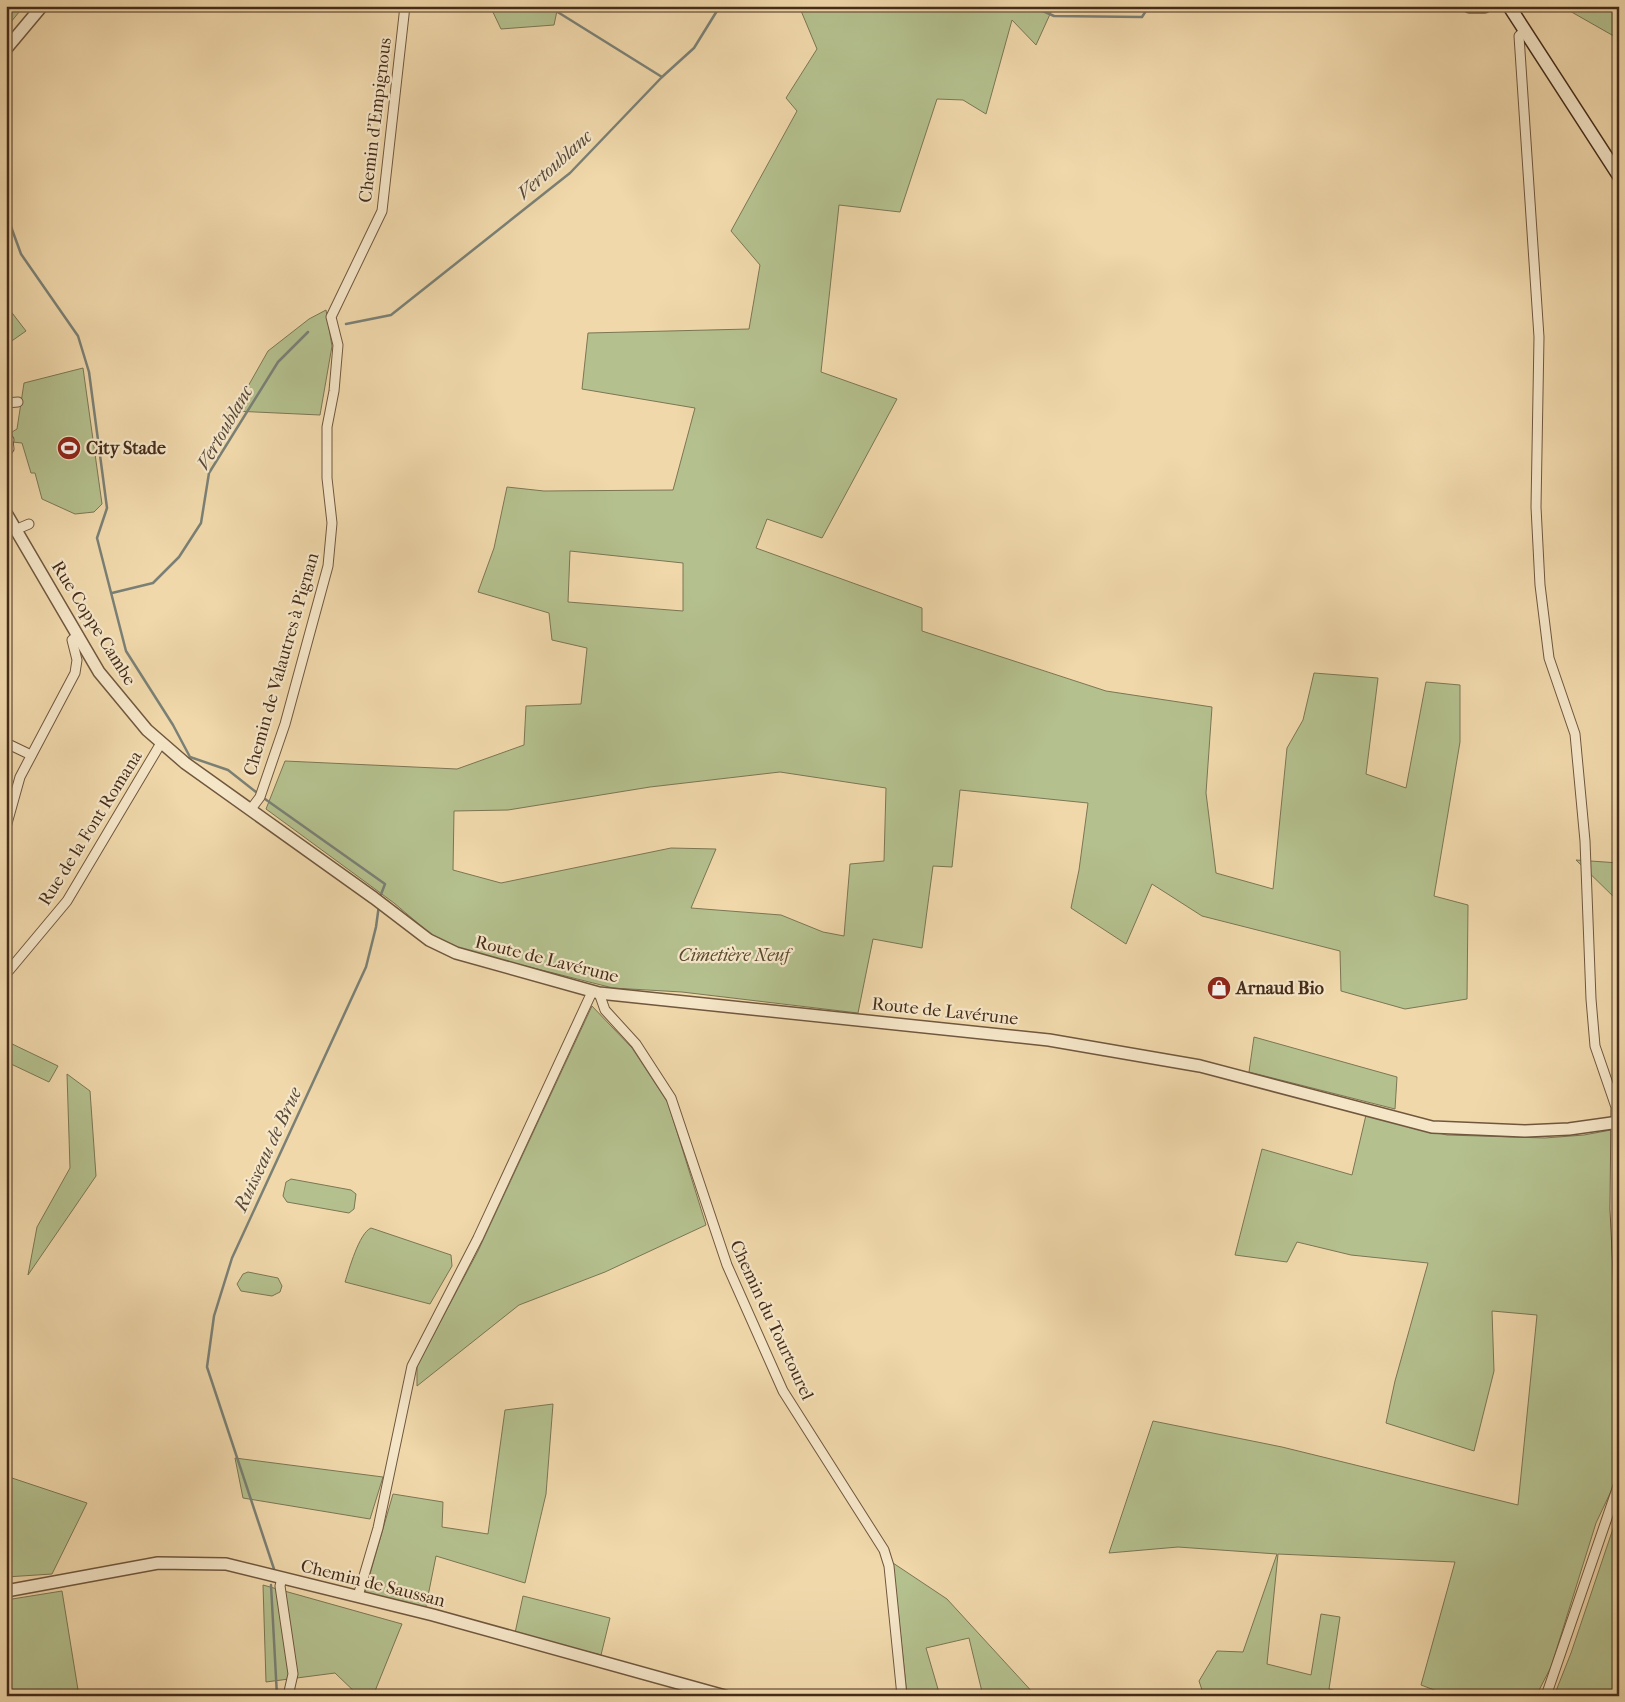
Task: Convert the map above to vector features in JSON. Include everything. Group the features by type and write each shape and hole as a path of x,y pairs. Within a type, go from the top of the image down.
{"main road":[{"path":"1469,6 1485,6"},
{"path":"1498,6 1524,31"},
{"path":"1509,6 1619,176"}],"street":[{"path":"6,49 42,6"},
{"name":"Chemin d'Empignous","path":"331,317 382,211 405,6"},
{"path":"1524,31 1519,36 1539,337 1536,507 1540,585 1550,658 1575,734 1585,841 1590,989 1595,1046 1616,1108 1615,1209 1619,1294"},
{"name":"Chemin de Valautres à Pignan","path":"251,809 260,797 285,724 328,566 332,523 328,478 327,427 334,391 338,345 331,317"},
{"path":"6,403 18,402"},
{"path":"6,454 10,449 8,439"},
{"name":"Rue Coppe Cambe","path":"6,513 99,672 127,708 161,743 185,763"},
{"path":"15,530 28,524"},
{"path":"6,827 10,807 20,777 75,673 77,660 72,640 78,635"},
{"path":"6,743 32,755"},
{"name":"Rue de la Font Romana","path":"6,974 67,901 161,743"},
{"name":"Route de Lavérune","path":"185,763 374,898 429,940 456,954 596,992 1049,1040 1200,1066 1432,1127 1525,1131 1570,1129 1617,1123"},
{"path":"358,1596 378,1528 412,1366 478,1238 596,992"},
{"name":"Chemin du Tourtourel","path":"596,992 605,1010 636,1044 671,1098 727,1265 783,1391 884,1550 889,1566 902,1696"},
{"path":"1546,1696 1619,1483"},
{"name":"Chemin de Saussan","path":"6,1591 158,1564 226,1564 358,1596 725,1696"},
{"path":"282,1578 280,1586 293,1674 288,1696"}],"green space":[{"path":"6,6 24,6 6,28"},
{"path":"490,6 558,6 554,25 501,29"},
{"name":"Cimetière Neuf","path":"799,6 1039,6 1051,12 1036,45 1012,20 986,114 963,100 937,99 900,212 839,205 821,372 897,399 822,538 767,519 756,548 922,608 922,631 1106,691 1212,707 1206,793 1216,873 1273,889 1287,748 1303,720 1314,673 1378,678 1366,774 1406,788 1426,682 1460,685 1460,742 1434,896 1468,905 1467,999 1405,1009 1341,991 1340,951 1202,916 1152,884 1126,944 1071,908 1079,870 1088,803 960,790 952,867 933,866 922,948 873,939 858,1013 682,992 613,988 454,948 433,936 394,903 266,809 285,761 457,769 524,745 526,706 581,704 587,648 552,640 549,613 478,592 494,548 507,487 544,491 673,490 695,408 582,389 588,333 749,329 760,265 731,231 797,111 786,98 817,49","holes":["570,551 683,563 683,611 568,602","780,772 886,788 884,861 850,864 844,936 823,932 781,915 691,908 716,849 671,848 501,883 453,870 454,811 508,810 650,787"]},
{"path":"1561,6 1619,6 1619,39"},
{"path":"6,305 26,331 6,345"},
{"path":"326,310 332,346 320,415 234,411 268,351 309,319"},
{"path":"83,368 102,504 94,512 75,514 42,499 35,473 31,473 22,443 12,442 12,432 17,429 24,383"},
{"path":"1576,860 1619,863 1619,902"},
{"path":"592,1006 632,1048 668,1103 706,1225 605,1272 519,1305 417,1386 417,1366 478,1251"},
{"path":"1254,1037 1397,1077 1395,1109 1249,1072"},
{"path":"8,1042 58,1066 49,1082 11,1064 6,1083 6,1047"},
{"path":"67,1074 90,1091 96,1176 28,1275 37,1227 70,1168"},
{"path":"1366,1115 1447,1135 1545,1138 1584,1135 1611,1130 1611,1215 1619,1447 1613,1487 1596,1523 1551,1667 1536,1696 1450,1696 1421,1685 1455,1562 1278,1554 1267,1664 1311,1675 1321,1614 1340,1617 1329,1689 1355,1696 1204,1696 1199,1681 1217,1651 1243,1652 1277,1554 1178,1547 1109,1553 1153,1421 1282,1447 1518,1505 1537,1315 1492,1311 1494,1371 1474,1451 1386,1423 1395,1381 1428,1263 1351,1255 1297,1242 1287,1262 1235,1255 1262,1149 1352,1175"},
{"path":"291,1179 351,1190 356,1194 354,1209 349,1213 287,1202 283,1196 286,1182"},
{"path":"371,1228 451,1255 452,1266 430,1304 345,1282 362,1237"},
{"path":"248,1272 278,1278 282,1286 280,1292 272,1296 241,1291 237,1284 243,1274"},
{"path":"553,1404 546,1494 525,1583 436,1556 425,1611 364,1595 393,1494 443,1502 442,1527 488,1534 505,1410"},
{"path":"235,1458 383,1477 370,1519 243,1498"},
{"path":"6,1476 87,1503 52,1574 6,1577"},
{"path":"1619,1511 1619,1696 1554,1696 1571,1653"},
{"path":"893,1563 947,1599 1036,1696 983,1696 969,1638 926,1648 940,1696 907,1696"},
{"path":"263,1585 402,1624 373,1696 359,1696 335,1673 266,1682"},
{"path":"62,1591 79,1696 6,1696 6,1600"},
{"path":"523,1596 610,1618 601,1655 515,1633"}],"waterway":[{"name":"Vertoublanc","path":"554,6 556,11 662,77"},
{"name":"Vertoublanc","path":"346,324 391,315 570,173 662,77 694,48 720,6"},
{"path":"1032,6 1054,16 1142,17 1149,6"},
{"name":"Ruisseau de Brue","path":"6,213 21,254 78,336 89,372 107,508 97,538 126,651 173,725 190,757 228,770 256,792"},
{"name":"Vertoublanc","path":"112,593 153,583 179,557 201,523 209,473 278,362 308,332"},
{"name":"Ruisseau de Brue","path":"265,799 385,884 380,897"},
{"name":"Ruisseau de Brue","path":"274,1569 207,1367 214,1316 232,1258 366,967 376,927 379,905"},
{"name":"Ruisseau de Brue","path":"271,1585 277,1696"}],"place":[{"name":"City Stade","path":"69,448"},
{"name":"Arnaud Bio","path":"1219,988"}]}
